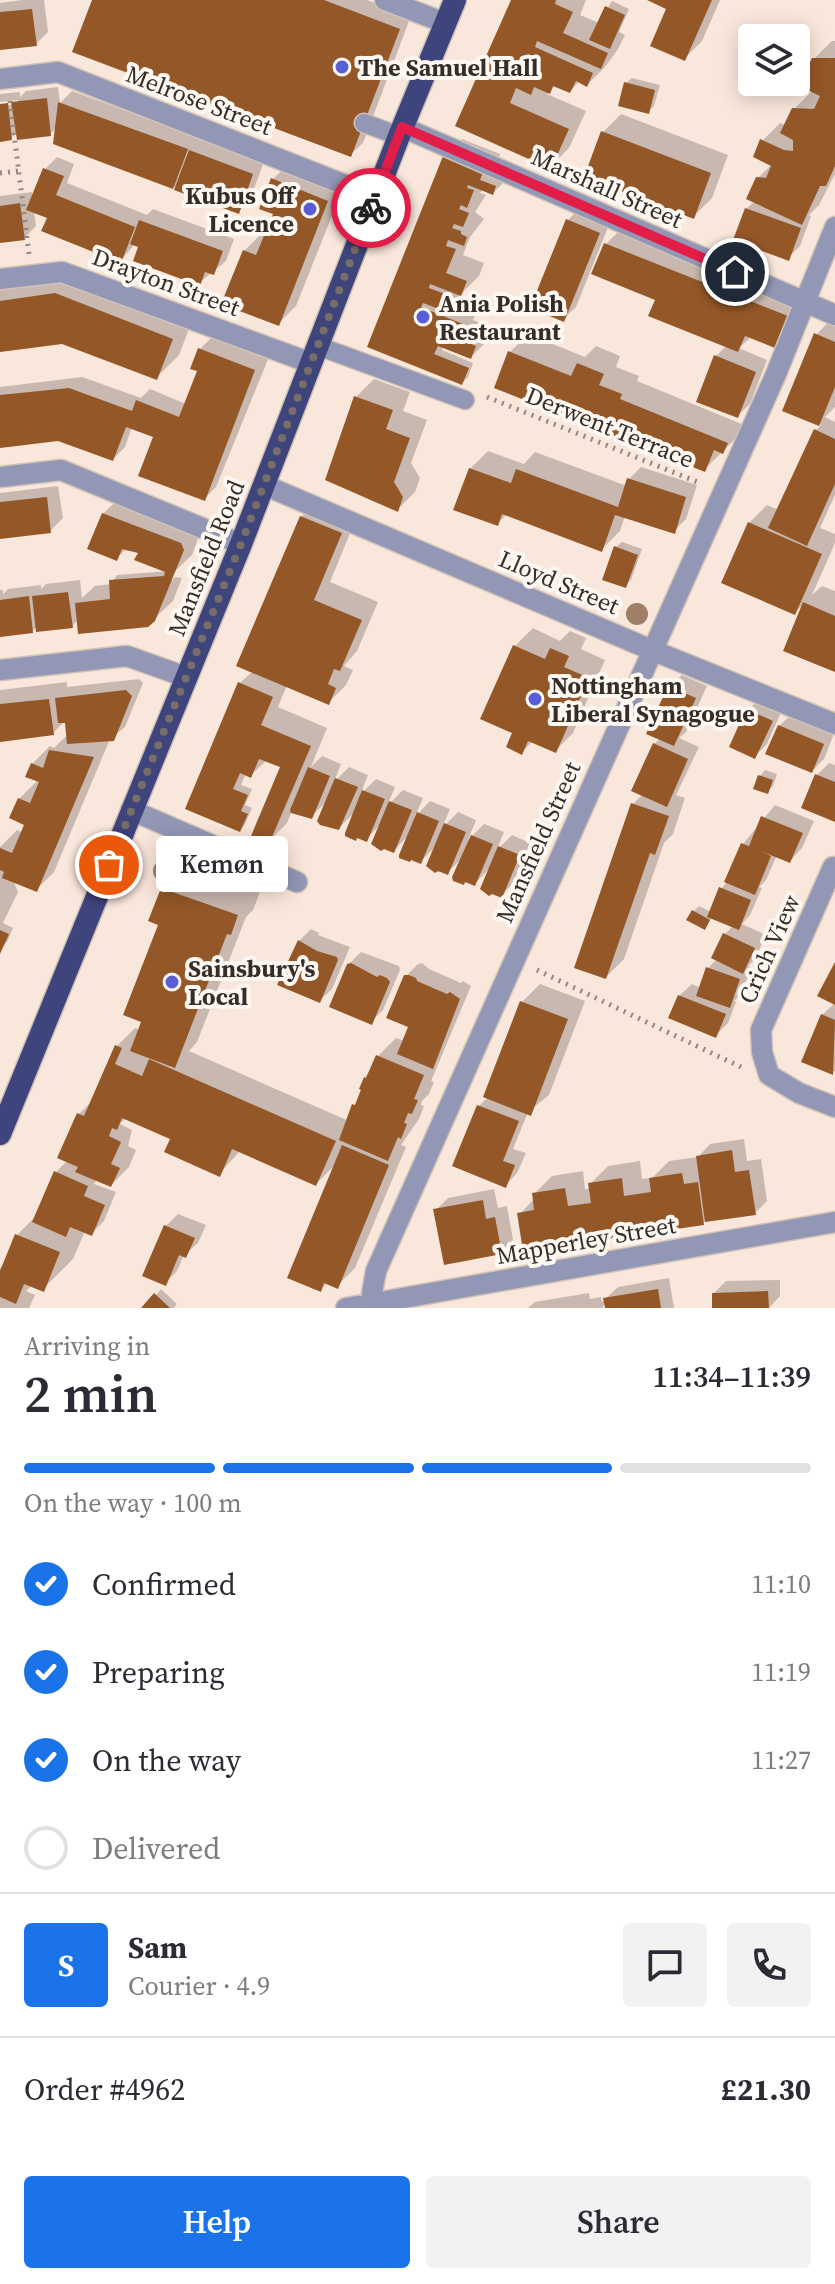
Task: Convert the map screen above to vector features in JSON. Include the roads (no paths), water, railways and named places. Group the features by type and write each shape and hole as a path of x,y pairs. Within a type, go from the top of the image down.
{"highway":[{"name":"Mansfield Road","path":"0,1134 241,544 400,132 455,0"}],"street":[{"path":"385,0 445,23"},
{"name":"Melrose Street","path":"3,79 58,72 376,197"},
{"name":"Marshall Street","path":"400,132 835,315"},
{"name":"Mansfield Street","path":"373,1304 376,1271 724,493 835,227"},
{"name":"Drayton Street","path":"0,279 62,272 315,354"},
{"path":"0,477 61,470 241,544"},
{"name":"Lloyd Street","path":"264,485 654,651 835,724"},
{"path":"0,670 127,656 186,677"},
{"path":"131,810 180,834 297,882"},
{"name":"Crich View","path":"833,867 761,1030 762,1052 769,1075 799,1093 835,1107"},
{"name":"Mapperley Street","path":"346,1308 835,1222"}],"lane":[{"path":"364,123 400,132"},
{"path":"315,354 474,397"},
{"path":"391,373 404,396"}],"place":[{"name":"The Samuel Hall","path":"342,67"},
{"name":"Kubus Off Licence","path":"310,209"},
{"name":"Ania Polish Restaurant","path":"423,317"},
{"name":"Nottingham Liberal Synagogue","path":"535,699"},
{"name":"Kemøn","path":"109,865"},
{"name":"Sainsbury's Local","path":"172,982"}]}
